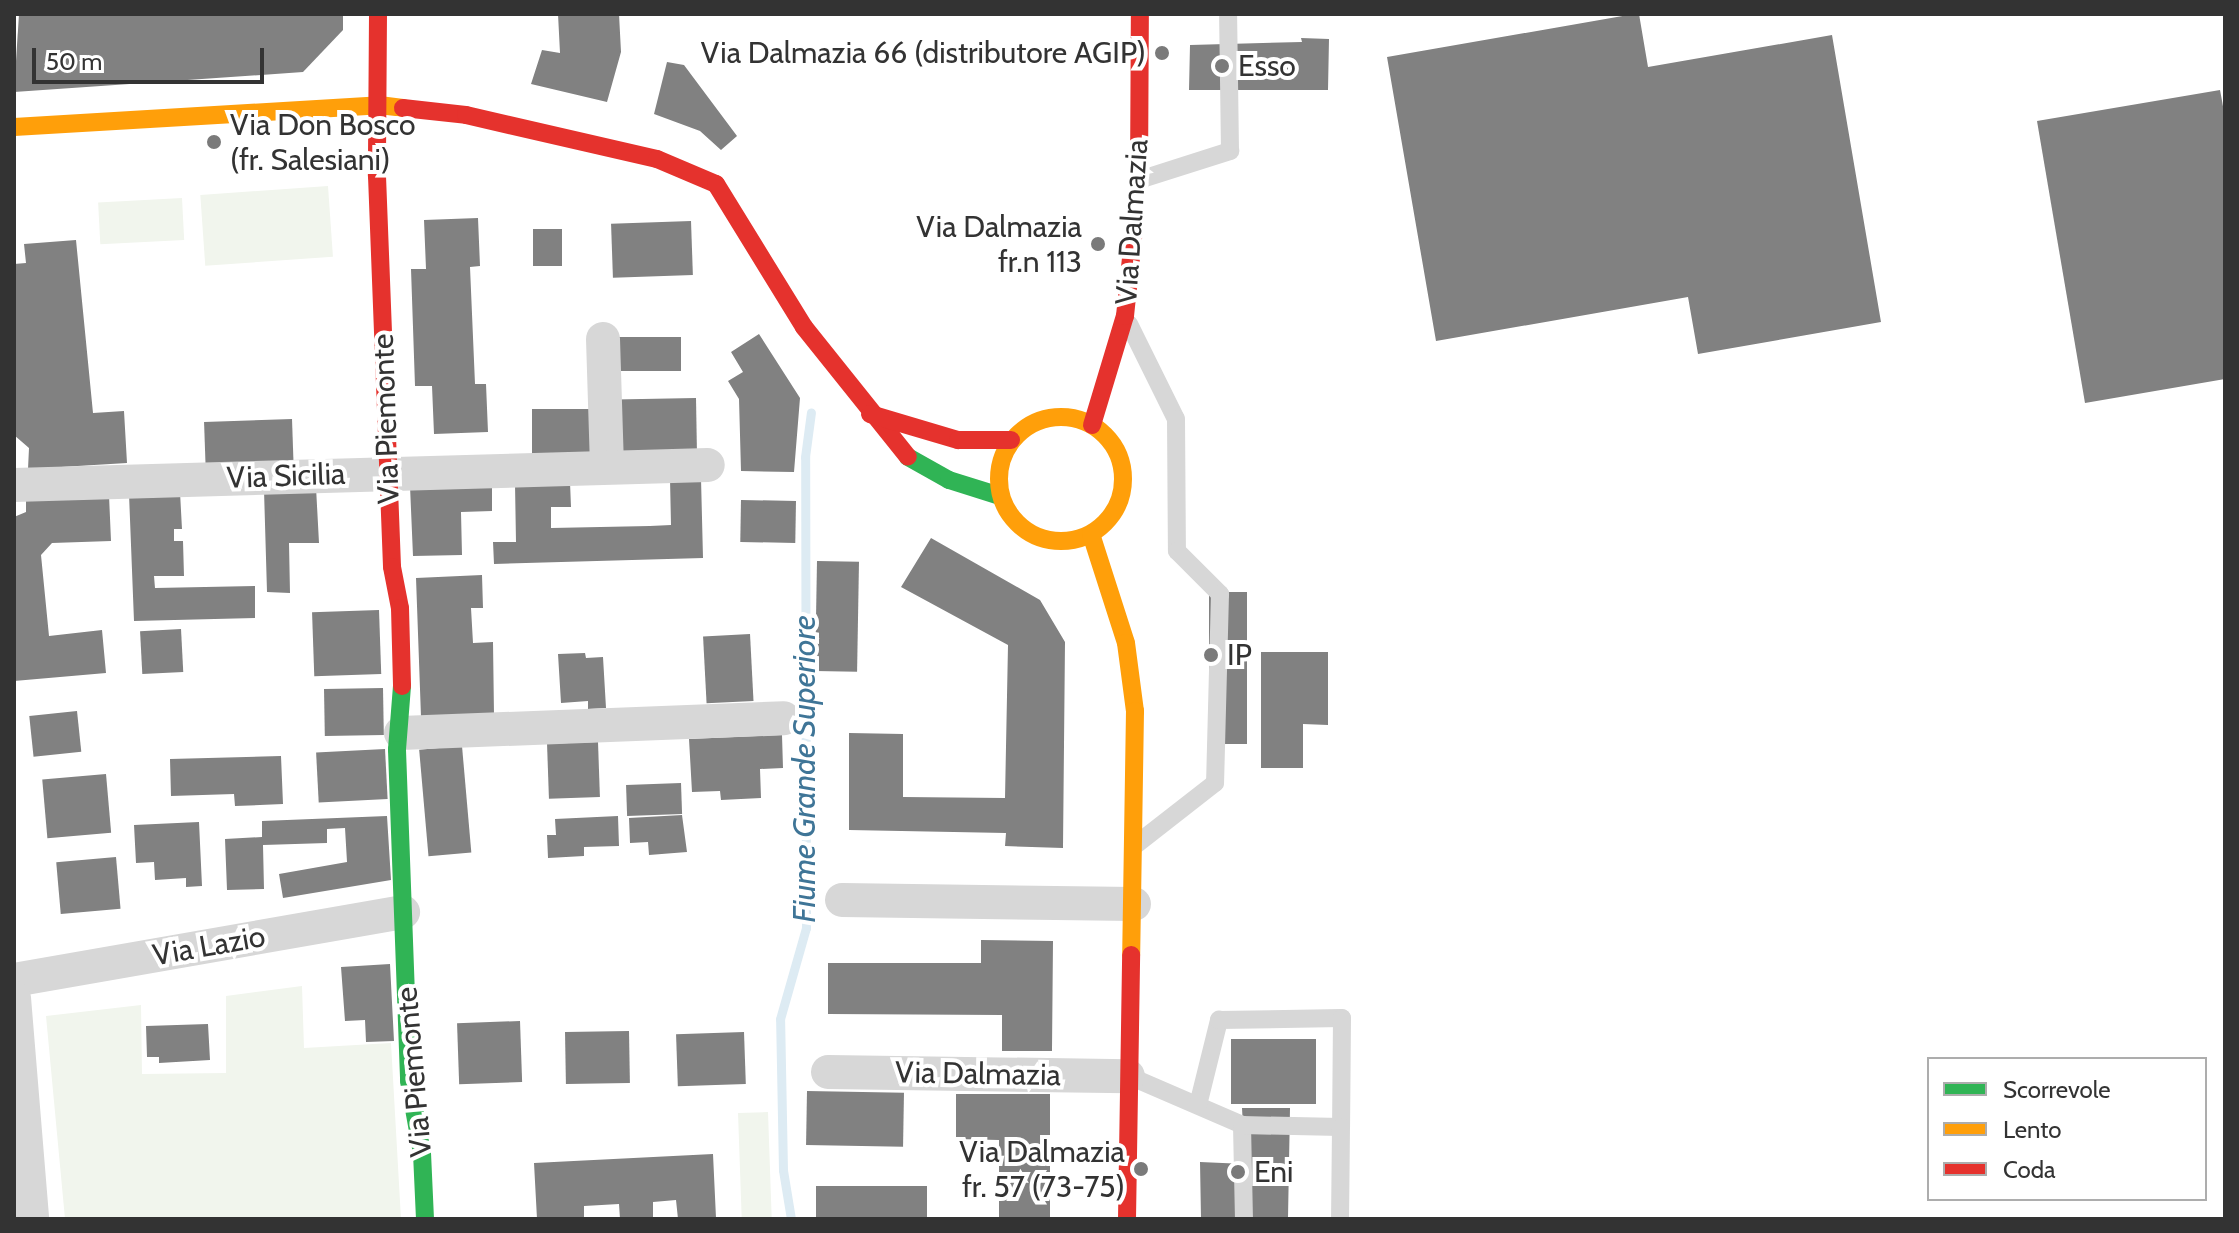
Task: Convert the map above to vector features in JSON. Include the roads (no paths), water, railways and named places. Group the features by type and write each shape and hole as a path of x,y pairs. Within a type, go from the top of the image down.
{"street":[{"name":"Via Piemonte","path":"378,14 388,473 392,567 400,608 403,912 409,1081 422,1153 425,1219"},
{"name":"Via Dalmazia","path":"1092,425 1125,316 1139,180 1140,14"},
{"path":"14,127 379,105 466,115 657,159 716,184 804,327 902,454 949,480 1000,496"},
{"path":"603,339 607,467"},
{"path":"870,414 958,440 1011,440 1049,417 1092,425 1112,443 1124,480 1111,517 1091,534 1064,542 1036,537 1013,521 1000,496 999,467 1011,440"},
{"name":"Via Sicilia","path":"14,485 708,465"},
{"path":"1091,534 1126,643 1135,711 1127,1219"},
{"path":"401,733 784,718"},
{"path":"842,900 1134,904"},
{"name":"Via Lazio","path":"14,980 403,912"},
{"path":"14,998 32,1219"},
{"name":"Via Dalmazia","path":"828,1072 1128,1076"}],"lane":[{"path":"1139,180 1230,151 1228,14"},
{"path":"1125,316 1176,419 1177,551 1220,594 1215,783 1135,845"},
{"path":"1198,1105 1219,1020 1342,1018 1340,1219"},
{"path":"1128,1076 1242,1125 1341,1127"},
{"path":"1242,1125 1244,1219"}],"waterway":[{"name":"Fiume Grande Superiore","path":"791,1219 783,1170 780,1019 806,928 805,457 811,412"}],"place":[{"name":"Via Dalmazia 66 (distributore AGIP)","path":"1162,53"},
{"name":"Esso","path":"1222,66"},
{"name":"Via Don Bosco (fr. Salesiani)","path":"214,142"},
{"name":"Via Dalmazia fr.n 113","path":"1098,244"},
{"name":"IP","path":"1211,655"},
{"name":"Via Dalmazia fr. 57 (73-75)","path":"1141,1169"},
{"name":"Eni","path":"1238,1172"}]}
